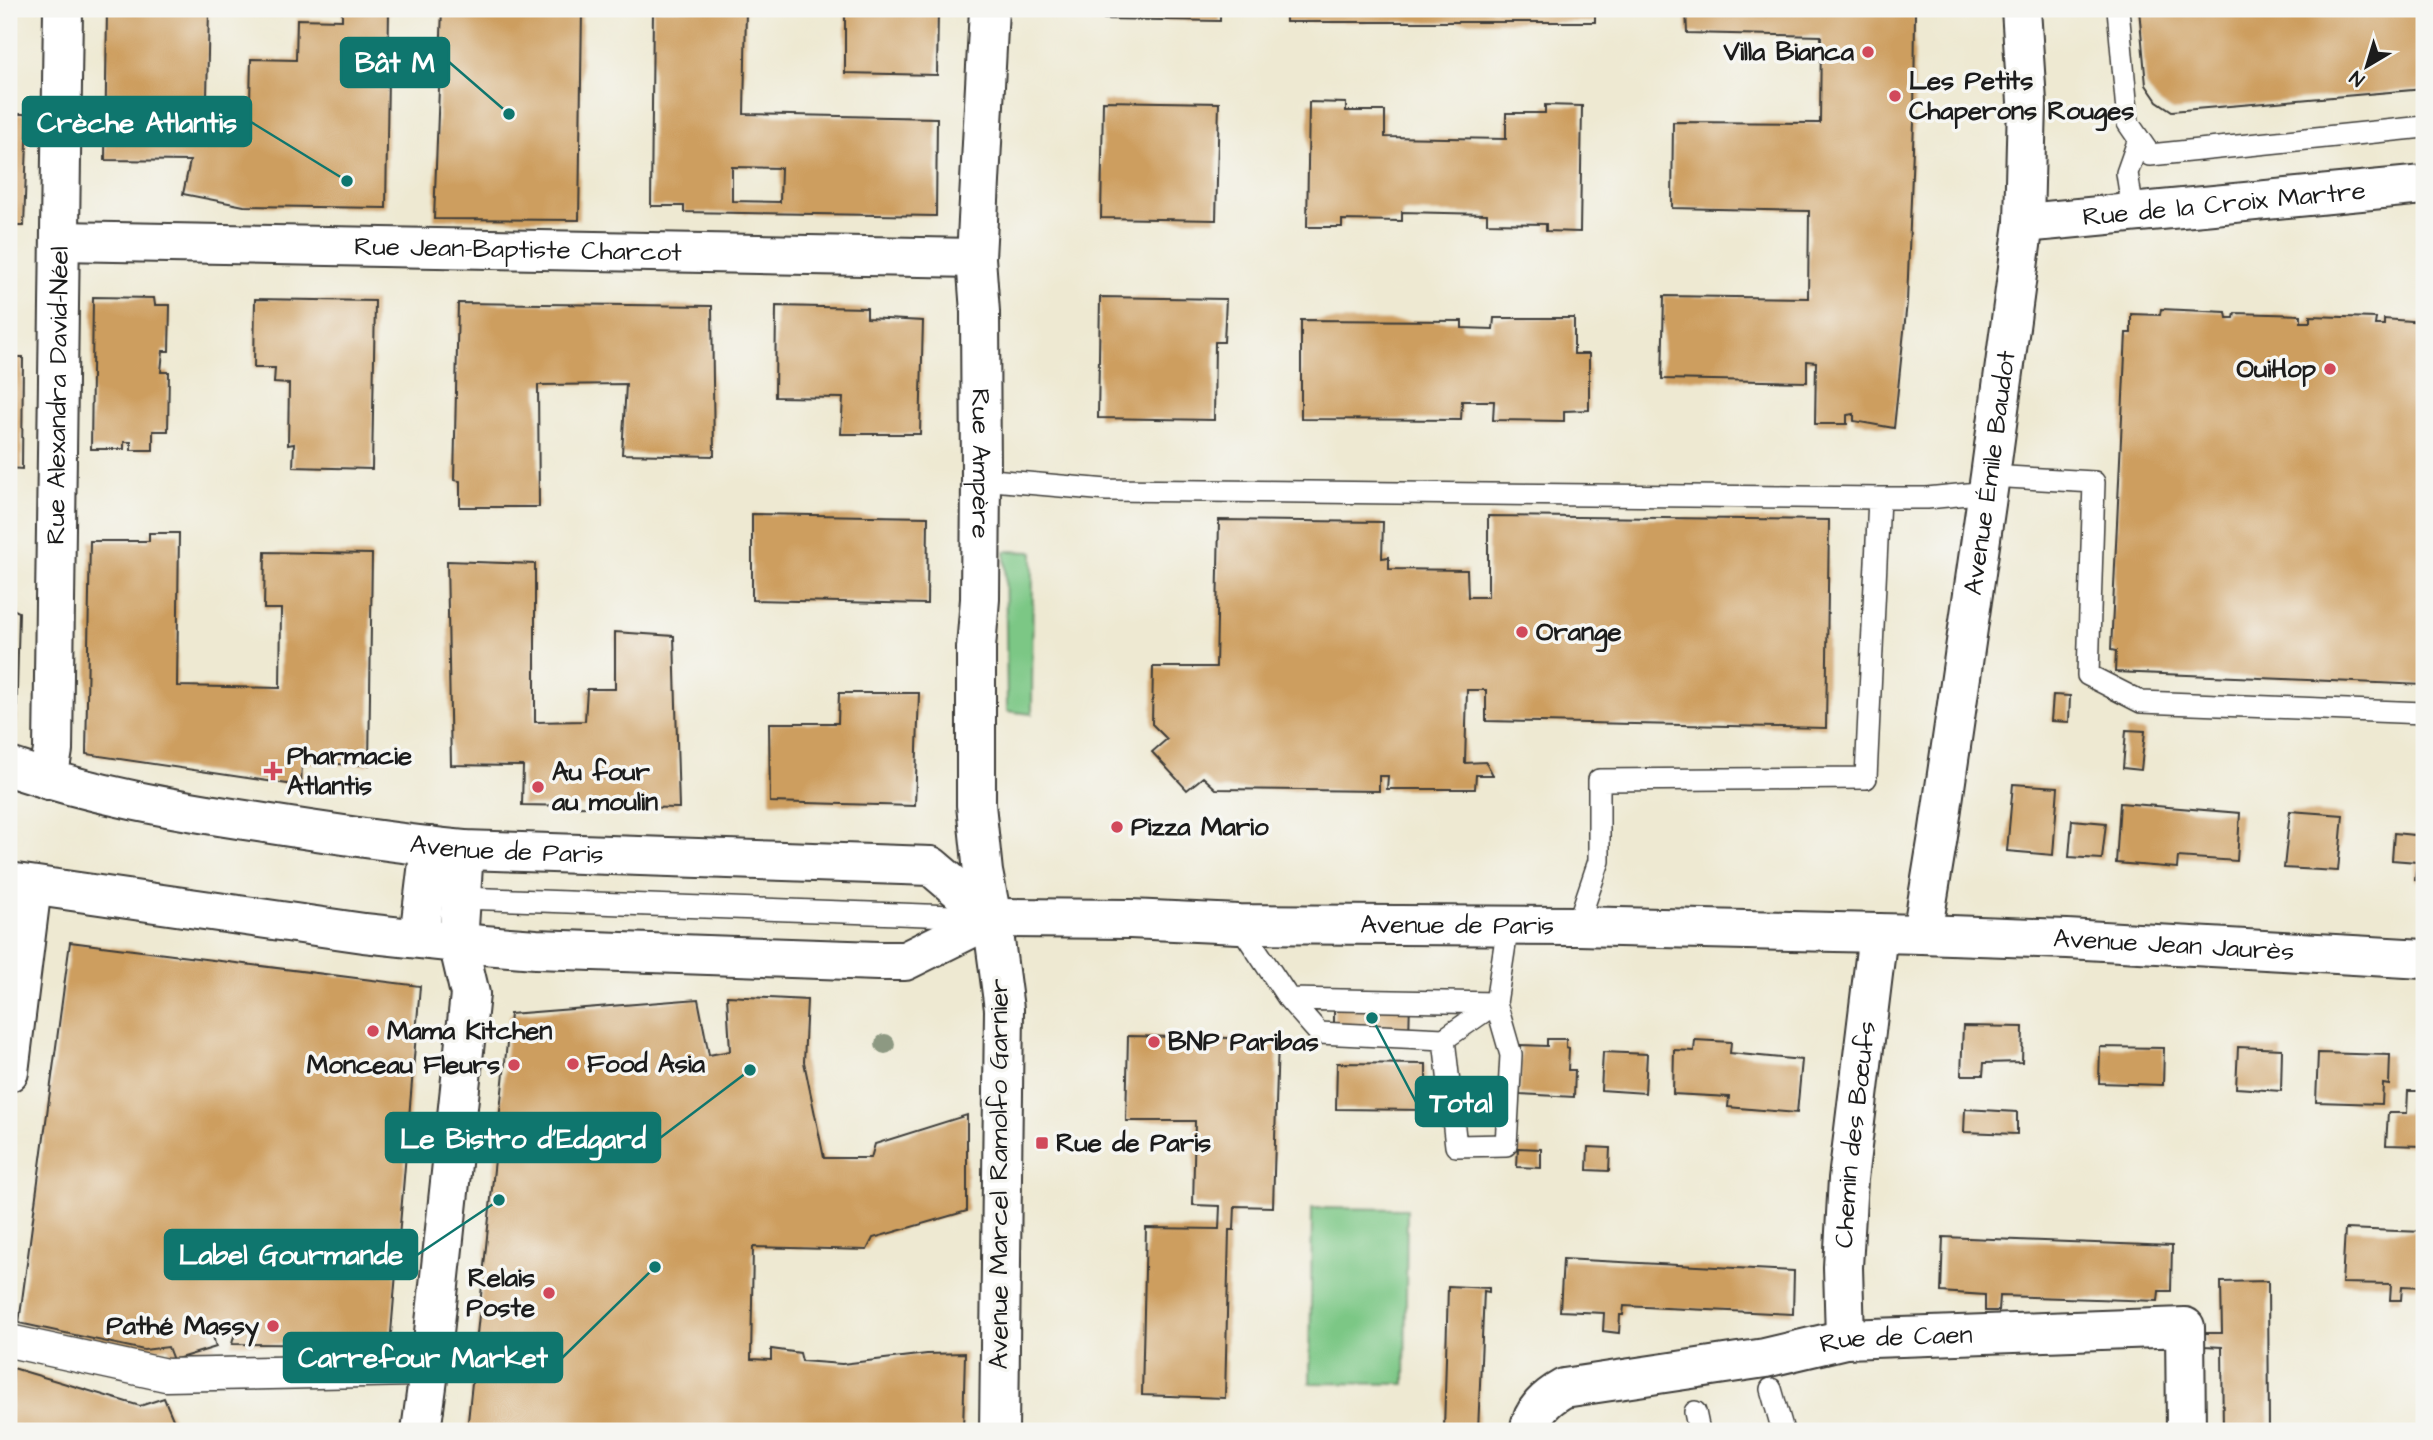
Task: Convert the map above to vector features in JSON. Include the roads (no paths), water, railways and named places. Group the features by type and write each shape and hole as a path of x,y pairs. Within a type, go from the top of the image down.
{"street":[{"name":"Rue Alexandra David-Néel","path":"48,780 53,750 63,9"},
{"name":"Rue Ampère","path":"989,9 976,258 981,312 976,805 983,872 992,918"},
{"name":"Avenue Émile Baudot","path":"1922,934 1989,484 2024,223 2027,102 2021,9"},
{"name":"Rue de la Croix Martre","path":"2024,223 2424,185"},
{"name":"Rue Jean-Baptiste Charcot","path":"60,241 976,258"},
{"name":"Avenue de Paris","path":"9,767 48,780 150,805 398,844 931,866 992,918"},
{"path":"421,1431 470,994 458,943 461,898 447,848"},
{"path":"419,938 447,848"},
{"name":"Avenue de Paris","path":"21,884 351,931 458,943 536,949 905,961 992,918 1922,934"},
{"path":"9,1072 21,884"},
{"name":"Avenue Marcel Ramolfo Garnier","path":"992,918 1004,1009 999,1431"},
{"name":"Chemin des Bœufs","path":"1845,1339 1843,1267 1849,1179 1878,933"},
{"name":"Avenue Jean Jaurès","path":"1922,934 2067,939 2424,959"},
{"name":"Rue de Caen","path":"1529,1431 1530,1423 1539,1407 1548,1397 1564,1388 1765,1358 1845,1339 2185,1327 2186,1431"},
{"path":"9,1341 166,1375 414,1370"}],"lane":[{"path":"2118,9 2128,123 2150,155 2424,127"},
{"path":"2133,212 2127,173 2139,139"},
{"path":"981,479 1107,490 1879,498 1927,498 1989,484 2094,482 2088,675 2141,702 2424,713"},
{"path":"1577,926 1599,861 1599,780 1866,778 1879,498"},
{"path":"461,898 992,918"},
{"path":"1238,923 1289,999 1319,1033 1444,1039 1496,1003"},
{"path":"1444,1039 1456,1146 1506,1145 1510,1055 1496,1003 1508,925"},
{"path":"408,1431 456,992 458,943"},
{"path":"1289,999 1496,1003"},
{"path":"1771,1389 1783,1431"}],"place":[{"name":"Villa Bianca","path":"1868,52"},
{"name":"Les Petits Chaperons Rouges","path":"1895,96"},
{"name":"Bât M","path":"509,114"},
{"name":"Crèche Atlantis","path":"347,181"},
{"name":"OuiHop","path":"2330,369"},
{"name":"Orange","path":"1522,632"},
{"name":"Pharmacie Atlantis","path":"273,771"},
{"name":"Au four au moulin","path":"538,787"},
{"name":"Pizza Mario","path":"1117,827"},
{"name":"Total","path":"1372,1018"},
{"name":"Mama Kitchen","path":"373,1031"},
{"name":"BNP Paribas","path":"1154,1042"},
{"name":"Food Asia","path":"573,1064"},
{"name":"Monceau Fleurs","path":"514,1065"},
{"name":"Le Bistro d'Edgard","path":"750,1070"},
{"name":"Rue de Paris","path":"1042,1143"},
{"name":"Label Gourmande","path":"499,1200"},
{"name":"Carrefour Market","path":"655,1267"},
{"name":"Relais Poste","path":"549,1293"},
{"name":"Pathé Massy","path":"273,1326"}]}
